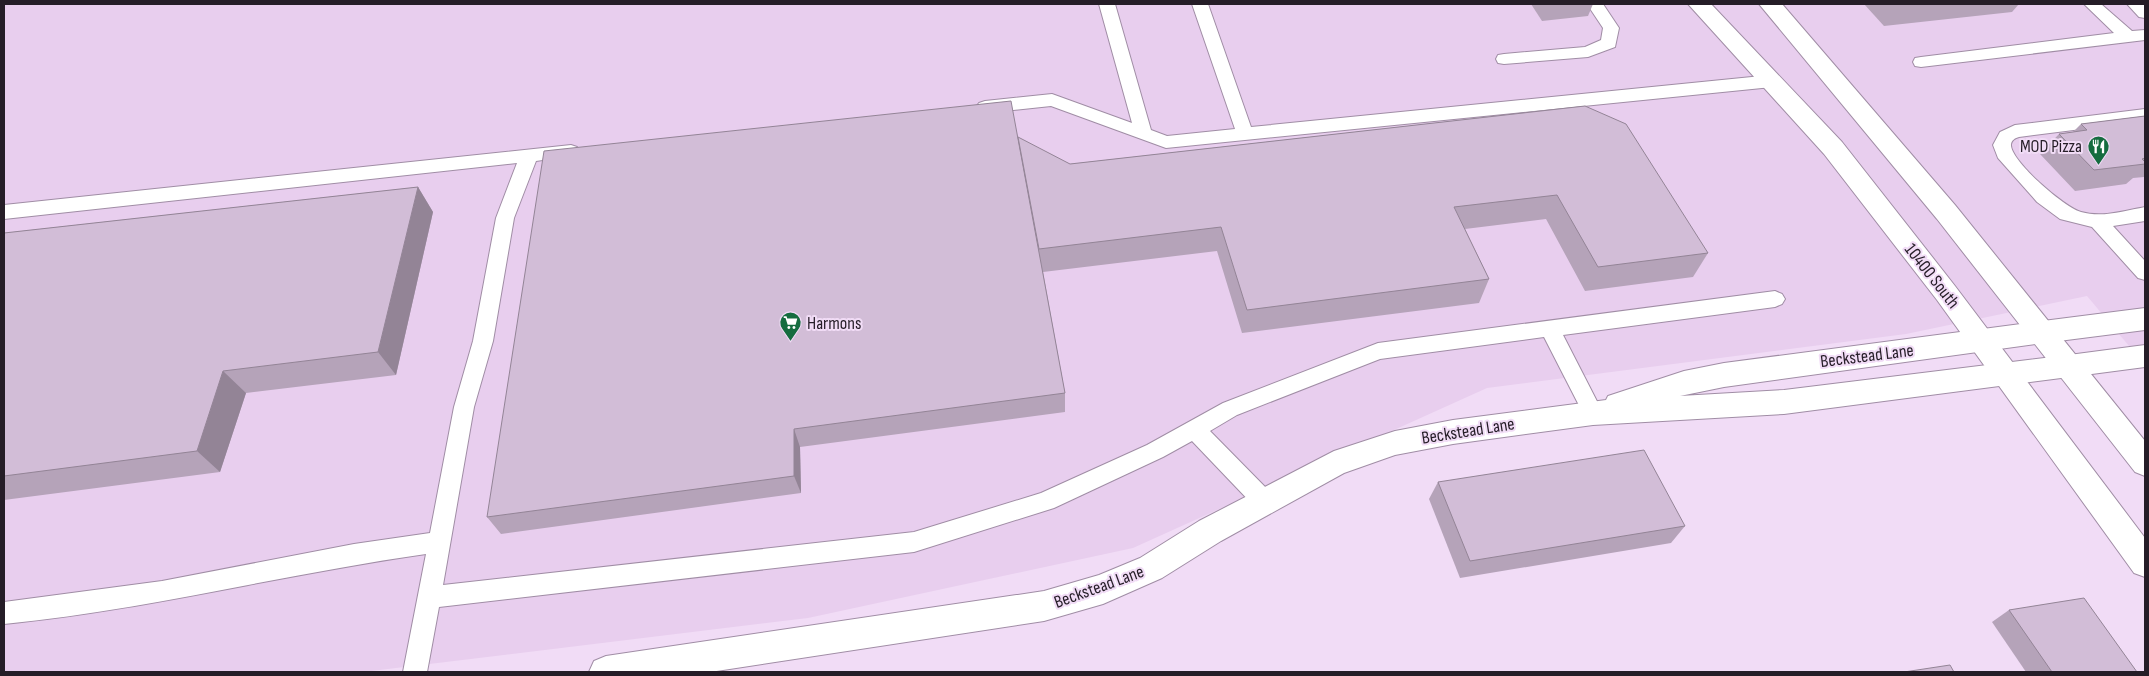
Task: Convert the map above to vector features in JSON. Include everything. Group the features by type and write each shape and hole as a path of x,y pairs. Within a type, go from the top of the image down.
{"street":[{"name":"10400 South","path":"1699,4 1832,148 1981,341 2145,563"},
{"path":"1770,4 1892,146 2043,332 2145,463"},
{"name":"Beckstead Lane","path":"1593,413 1638,396 1724,375 2145,319"},
{"name":"Beckstead Lane","path":"606,672 1044,606 1103,588 1151,568 1210,531 1334,464 1395,444 1453,432 1593,413 1784,402 2145,356"}],"lane":[{"path":"1107,4 1144,135"},
{"path":"1200,4 1245,134"},
{"path":"1504,59 1588,52 1609,43 1611,28 1595,4"},
{"path":"2092,4 2128,37"},
{"path":"2135,4 2145,13"},
{"path":"1921,62 2145,35"},
{"path":"970,108 1052,100 1166,142 1772,81"},
{"path":"2145,114 2015,131 2006,136 2002,145 2004,154 2045,199 2069,216 2097,221 2145,214"},
{"path":"4,212 585,150"},
{"path":"415,672 464,406 483,341 505,218 529,156"},
{"path":"2097,221 2145,273"},
{"path":"429,597 914,542 1046,501 1155,451 1230,408 1378,351 1775,300"},
{"path":"1550,329 1593,413"},
{"path":"1194,428 1264,501"},
{"path":"4,613 162,592 354,554 439,542"}],"shaded area":[{"path":"4,4 2145,4 2145,365 2087,296 1906,334 1487,388 1133,548 808,618 363,672 4,672"}],"building":[{"name":"Harmons","path":"1011,101 1065,393 794,429 794,476 487,517 544,151"},
{"path":"1585,106 1626,124 1708,253 1598,267 1557,195 1454,207 1489,279 1247,310 1221,227 1039,249 1018,137 1070,164"},
{"path":"2145,116 2145,158 2142,159 2145,164 2094,170 2059,134 2087,130 2081,124"},
{"path":"418,187 378,352 223,371 197,451 4,476 4,233"},
{"path":"1644,450 1685,526 1470,561 1438,482"},
{"path":"2084,598 2137,672 2052,672 2009,610"},
{"path":"1950,665 1954,672 1904,672"}],"place":[{"name":"MOD Pizza","path":"2098,165"},
{"name":"Harmons","path":"791,342"}]}
